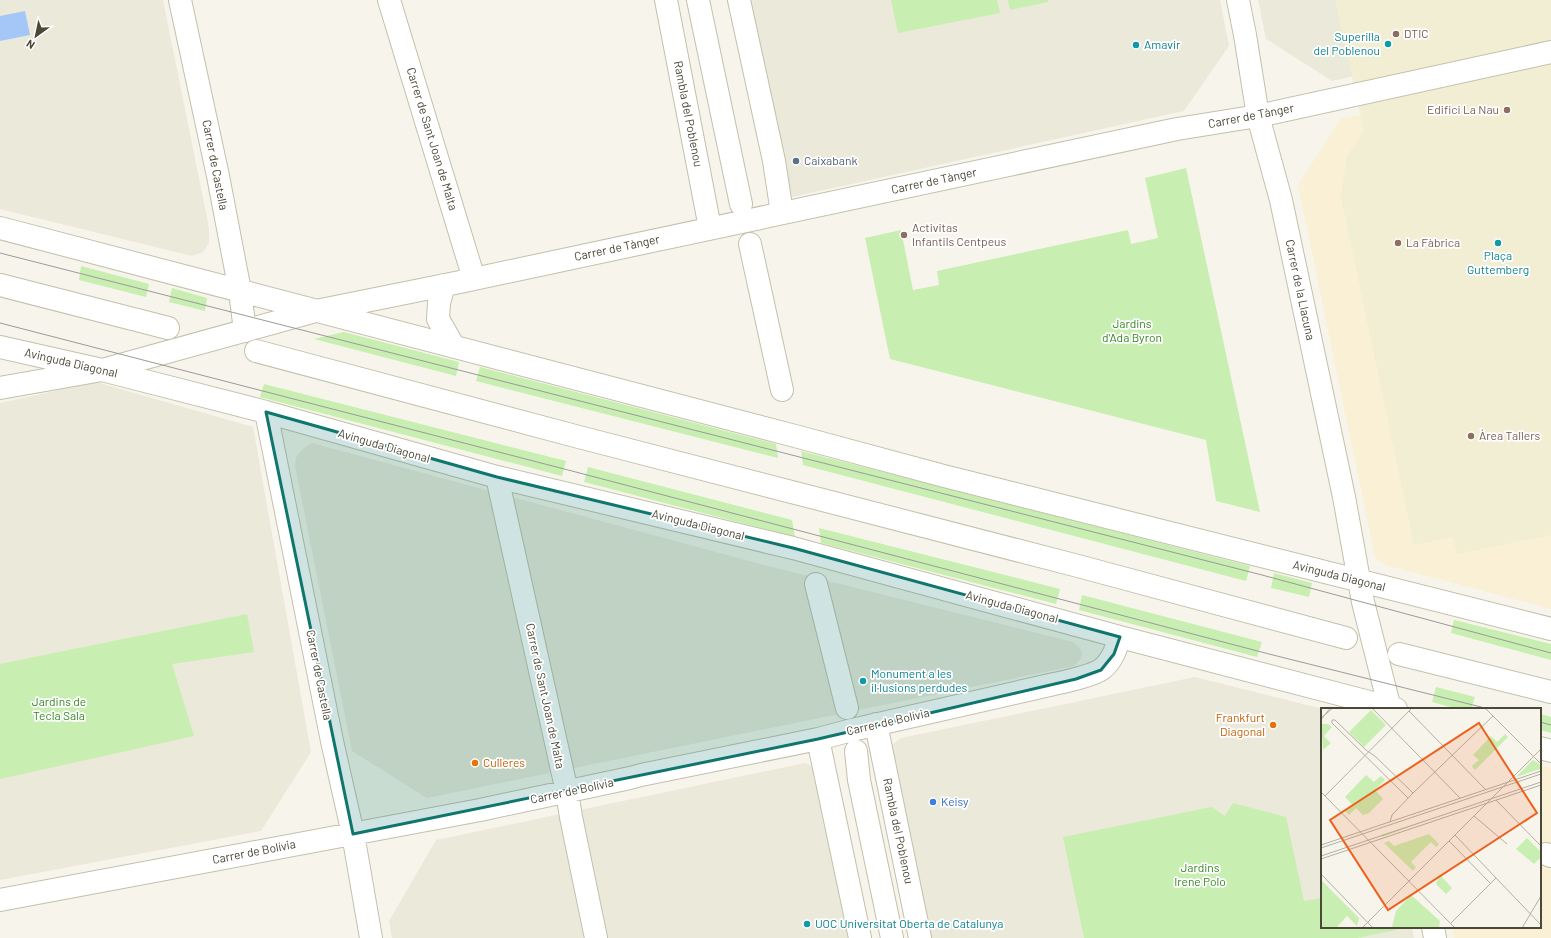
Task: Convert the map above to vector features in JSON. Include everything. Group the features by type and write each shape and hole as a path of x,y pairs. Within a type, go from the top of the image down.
{"street":[{"name":"Carrer de Castella","path":"180,0 218,176 240,291 245,331"},
{"name":"Carrer de Sant Joan de Malta","path":"389,0 474,279"},
{"name":"Rambla del Poblenou","path":"666,0 710,228"},
{"path":"698,0 741,204"},
{"path":"739,0 774,161 782,213"},
{"name":"Carrer de la Llacuna","path":"1238,0 1258,116 1282,207 1344,497 1358,581 1378,663 1392,708"},
{"name":"Carrer de Tànger","path":"0,388 102,370 316,311 474,279 1177,129 1258,116 1551,52"},
{"name":"Avinguda Diagonal","path":"0,228 454,346 944,476 1551,629"},
{"path":"750,244 782,390"},
{"path":"0,285 168,328"},
{"path":"444,285 439,304 438,319 454,346"},
{"name":"Avinguda Diagonal","path":"0,347 102,370 266,412 497,477 792,548 1120,637 1392,708"},
{"path":"256,351 1346,638"},
{"name":"Carrer de Castella","path":"266,412 332,741 353,834 371,938"},
{"name":"Carrer de Sant Joan de Malta","path":"497,477 559,764 567,792 570,817 596,938"},
{"path":"816,584 847,708"},
{"name":"Carrer de Bolívia","path":"0,900 473,811 641,775 818,740 876,724 1076,679 1101,670 1114,654 1120,637"},
{"path":"1399,654 1551,692"},
{"name":"Rambla del Poblenou","path":"876,724 920,938"},
{"path":"818,740 860,938"},
{"path":"1541,748 1551,751"},
{"path":"856,751 859,780 892,938"},
{"path":"1432,928 1435,938"}],"highlighted area":[{"path":"266,412 497,477 793,548 1120,637 1114,654 1101,670 1076,679 818,739 353,834"}],"shaded area":[{"path":"0,0 163,0 209,228 209,243 203,252 192,256 0,209"},
{"path":"736,0 1220,0 1229,46 1184,111 792,197 782,195"},
{"name":"Superilla del Poblenou","path":"1258,0 1551,0 1478,49 1332,81 1266,39"},
{"path":"1335,0 1551,0 1551,535 1457,554 1453,537 1414,545 1341,197 1347,156 1364,131"},
{"path":"1551,73 1551,609 1385,565 1375,558 1298,185 1340,119"},
{"path":"96,382 253,427 311,752 261,831 0,880 0,403"},
{"path":"312,443 764,565 1073,642 1080,648 1082,653 1081,658 1074,666 427,798 352,751 295,466 296,458 299,453"},
{"path":"1195,677 1321,708 1321,928 1412,928 1414,938 927,938 891,748 893,744 901,738"},
{"path":"805,763 816,768 855,938 392,938 389,921 436,840"},
{"path":"1541,765 1551,768 1551,938 1454,938 1452,928 1541,928"}],"green space":[{"path":"891,0 997,0 1000,13 898,33"},
{"path":"1008,0 1048,0 1048,2 1010,10"},
{"name":"Jardins d'Ada Byron","path":"1186,168 1260,512 1216,501 1206,440 890,359 865,238 901,230 913,290 939,285 937,271 1128,230 1131,244 1158,238 1145,178"},
{"path":"81,266 149,284 146,297 79,280"},
{"path":"172,288 207,298 205,311 169,302"},
{"path":"344,332 459,362 456,376 314,339"},
{"path":"480,367 776,444 778,458 476,381"},
{"path":"264,384 566,461 562,476 260,397"},
{"path":"801,451 1250,566 1246,581 803,465"},
{"path":"588,467 792,520 795,537 584,482"},
{"path":"819,528 1060,589 1056,604 821,543"},
{"path":"1274,573 1312,583 1309,597 1271,588"},
{"path":"1082,595 1262,642 1257,657 1079,610"},
{"name":"Jardins de Tecla Sala","path":"247,614 254,652 172,664 194,736 0,779 0,664"},
{"path":"1454,620 1551,644 1551,660 1451,633"},
{"path":"1436,687 1475,697 1471,708 1454,708 1432,702"},
{"path":"1541,714 1551,717 1551,733 1541,730"},
{"name":"Jardins Irene Polo","path":"1233,803 1286,817 1304,901 1321,898 1321,928 1396,928 1396,930 1357,938 1084,938 1063,837 1212,807 1225,816"}],"water":[{"path":"25,11 30,35 0,41 0,16"}],"tram line":[{"path":"0,253 1262,575 1551,653"},
{"path":"0,323 1269,654 1485,708"},
{"path":"1541,722 1551,725"}],"place":[{"name":"DTIC","path":"1396,34"},
{"name":"Superilla del Poblenou","path":"1388,44"},
{"name":"Amavir","path":"1136,45"},
{"name":"Edifici La Nau","path":"1507,110"},
{"name":"Caixabank","path":"796,161"},
{"name":"Activitas Infantils Centpeus","path":"904,235"},
{"name":"La Fàbrica","path":"1398,243"},
{"name":"Plaça Guttemberg","path":"1498,243"},
{"name":"Àrea Tallers","path":"1471,436"},
{"name":"Monument a les il·lusions perdudes","path":"863,681"},
{"name":"Frankfurt Diagonal","path":"1273,725"},
{"name":"Culleres","path":"475,763"},
{"name":"Keisy","path":"933,802"},
{"name":"UOC Universitat Oberta de Catalunya","path":"807,924"}]}
